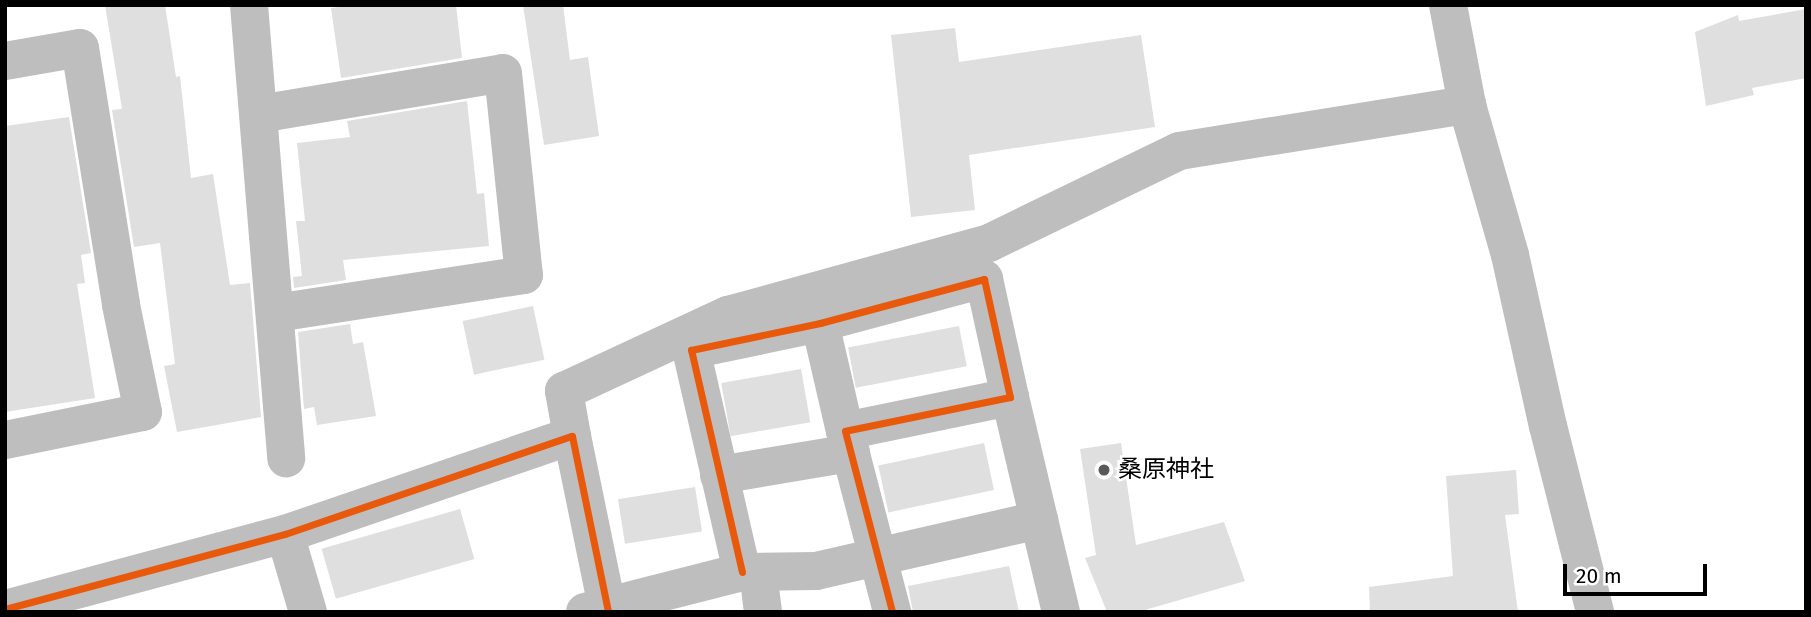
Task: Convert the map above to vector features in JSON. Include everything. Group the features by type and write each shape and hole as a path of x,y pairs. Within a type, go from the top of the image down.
{"street":[{"path":"248,5 286,458"},
{"path":"1448,5 1467,105 1510,255 1548,426 1595,612"},
{"path":"5,61 80,48 121,305 143,412 5,440"},
{"path":"259,114 503,72 524,275 275,313"},
{"path":"1039,520 817,571 750,572 599,609 564,391 728,315 989,243 1179,150 1467,105"},
{"path":"762,612 719,475 691,350 820,323 984,279 1061,612"},
{"path":"820,323 892,612"},
{"path":"719,475 1010,397"},
{"path":"5,609 285,534 572,436"},
{"path":"285,534 308,612"}],"building":[{"path":"105,5 165,5 176,77 180,76 191,178 213,174 230,285 250,283 261,417 177,432 164,366 175,364 160,243 134,247 112,110 122,109"},
{"path":"353,5 456,5 462,58 341,78 331,8"},
{"path":"523,5 563,5 570,60 588,57 599,136 544,145"},
{"path":"1806,9 1806,78 1752,88 1754,95 1706,106 1695,32 1738,15 1739,21"},
{"path":"955,28 959,62 1141,35 1155,127 969,155 975,210 911,217 891,35"},
{"path":"467,101 477,194 484,193 489,246 343,260 346,280 294,288 293,277 302,276 296,221 305,221 297,143 350,137 347,121"},
{"path":"69,117 91,253 81,255 85,283 77,284 95,398 5,412 5,126"},
{"path":"533,306 544,360 474,375 463,321"},
{"path":"350,324 353,344 363,342 376,416 317,425 314,407 304,409 298,332"},
{"path":"959,326 967,366 856,388 848,348"},
{"path":"801,369 810,422 731,436 721,383"},
{"path":"984,443 994,490 888,512 878,465"},
{"path":"1121,443 1136,545 1224,522 1245,581 1138,612 1107,612 1085,558 1096,555 1080,449"},
{"path":"1516,470 1519,514 1505,515 1518,612 1370,612 1369,587 1453,576 1446,476"},
{"path":"695,487 702,531 625,544 618,499"},
{"path":"460,509 474,559 336,599 322,549"},
{"path":"1009,566 1019,612 913,612 908,586"}],"cycle path":[{"path":"742,572 691,350 820,323 984,279 1010,397 845,431 892,612"},
{"path":"5,609 285,534 572,436 608,612"}],"place":[{"name":"桑原神社","path":"1104,470"}]}
